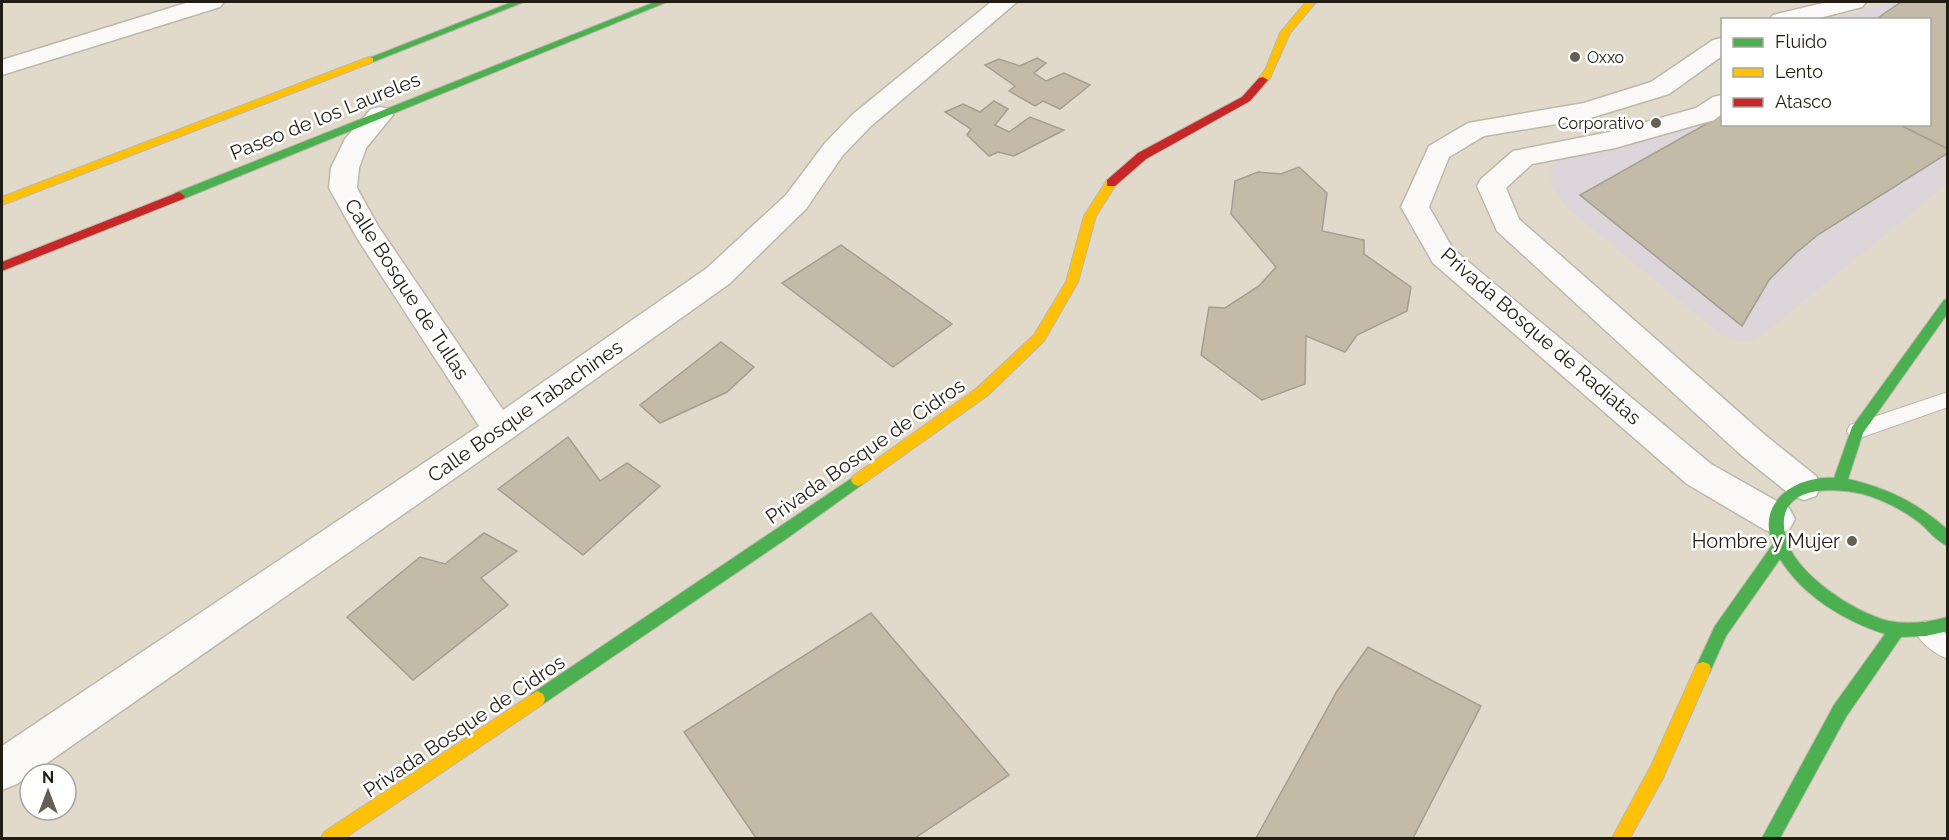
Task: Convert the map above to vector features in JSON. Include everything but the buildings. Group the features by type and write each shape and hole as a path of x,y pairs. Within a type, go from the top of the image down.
{"street":[{"path":"2,68 212,2"},
{"name":"Paseo de los Laureles","path":"2,201 519,2"},
{"name":"Paseo de los Laureles","path":"2,267 662,2"},
{"name":"Calle Bosque Tabachines","path":"2,770 499,430 718,276 796,202 834,149 862,120 1005,2"},
{"name":"Privada Bosque de Cidros","path":"330,838 782,535 982,392 1039,338 1072,282 1090,216 1110,184 1142,156 1246,99 1270,72 1278,46 1293,18 1311,2"},
{"path":"1794,18 1820,14 1854,2"},
{"name":"Privada Bosque de Radiatas","path":"1721,46 1660,88 1587,111 1477,129 1438,152 1415,207 1443,256 1699,474 1779,532"},
{"path":"1721,104 1705,114 1615,140 1523,157 1491,186 1507,224 1754,445 1804,486"},
{"name":"Calle Bosque de Tullas","path":"380,115 354,145 345,168 343,188 367,231 499,430"},
{"path":"1840,482 1857,431 1947,303"},
{"path":"1621,838 1657,772 1720,631 1779,532 1785,499 1804,486 1840,482 1869,488 1899,501 1926,519 1947,540"},
{"path":"1779,532 1798,572 1825,598 1859,618 1896,629 1926,630 1947,624"},
{"path":"1771,838 1840,711 1896,629"}],"lane":[{"path":"1857,431 1947,399"},
{"path":"1926,630 1947,649"}],"shaded area":[{"path":"1891,2 1947,2 1947,184 1756,340 1740,342 1723,336 1567,208 1551,186 1550,168 1564,154 1625,145 1655,137 1691,127 1721,112 1721,126 1931,126 1931,18 1834,18"}],"traffic: fast":[{"path":"369,60 519,2"},
{"path":"179,196 662,2"},
{"path":"1840,482 1857,431 1948,303"},
{"path":"537,699 781,535 858,480"},
{"path":"1948,540 1924,518 1904,505 1883,495 1847,485 1828,483 1810,485 1794,491 1783,502 1777,520 1778,538 1786,556 1799,573 1835,603 1873,623 1889,628 1919,630 1948,624"},
{"path":"1703,669 1720,631 1781,545"},
{"path":"1771,838 1840,711 1897,629"}],"traffic: slow":[{"path":"1263,80 1271,68 1285,33 1311,2"},
{"path":"2,201 369,60"},
{"path":"858,480 982,392 1039,338 1072,282 1090,216 1111,183"},
{"path":"1621,838 1657,772 1703,669"},
{"path":"330,838 537,699"}],"traffic: jam":[{"path":"1111,183 1142,156 1246,99 1263,80"},
{"path":"2,267 179,196"}],"place":[{"name":"Oxxo","path":"1575,57"},
{"name":"Corporativo","path":"1656,123"},
{"name":"Hombre y Mujer","path":"1852,541"}]}
